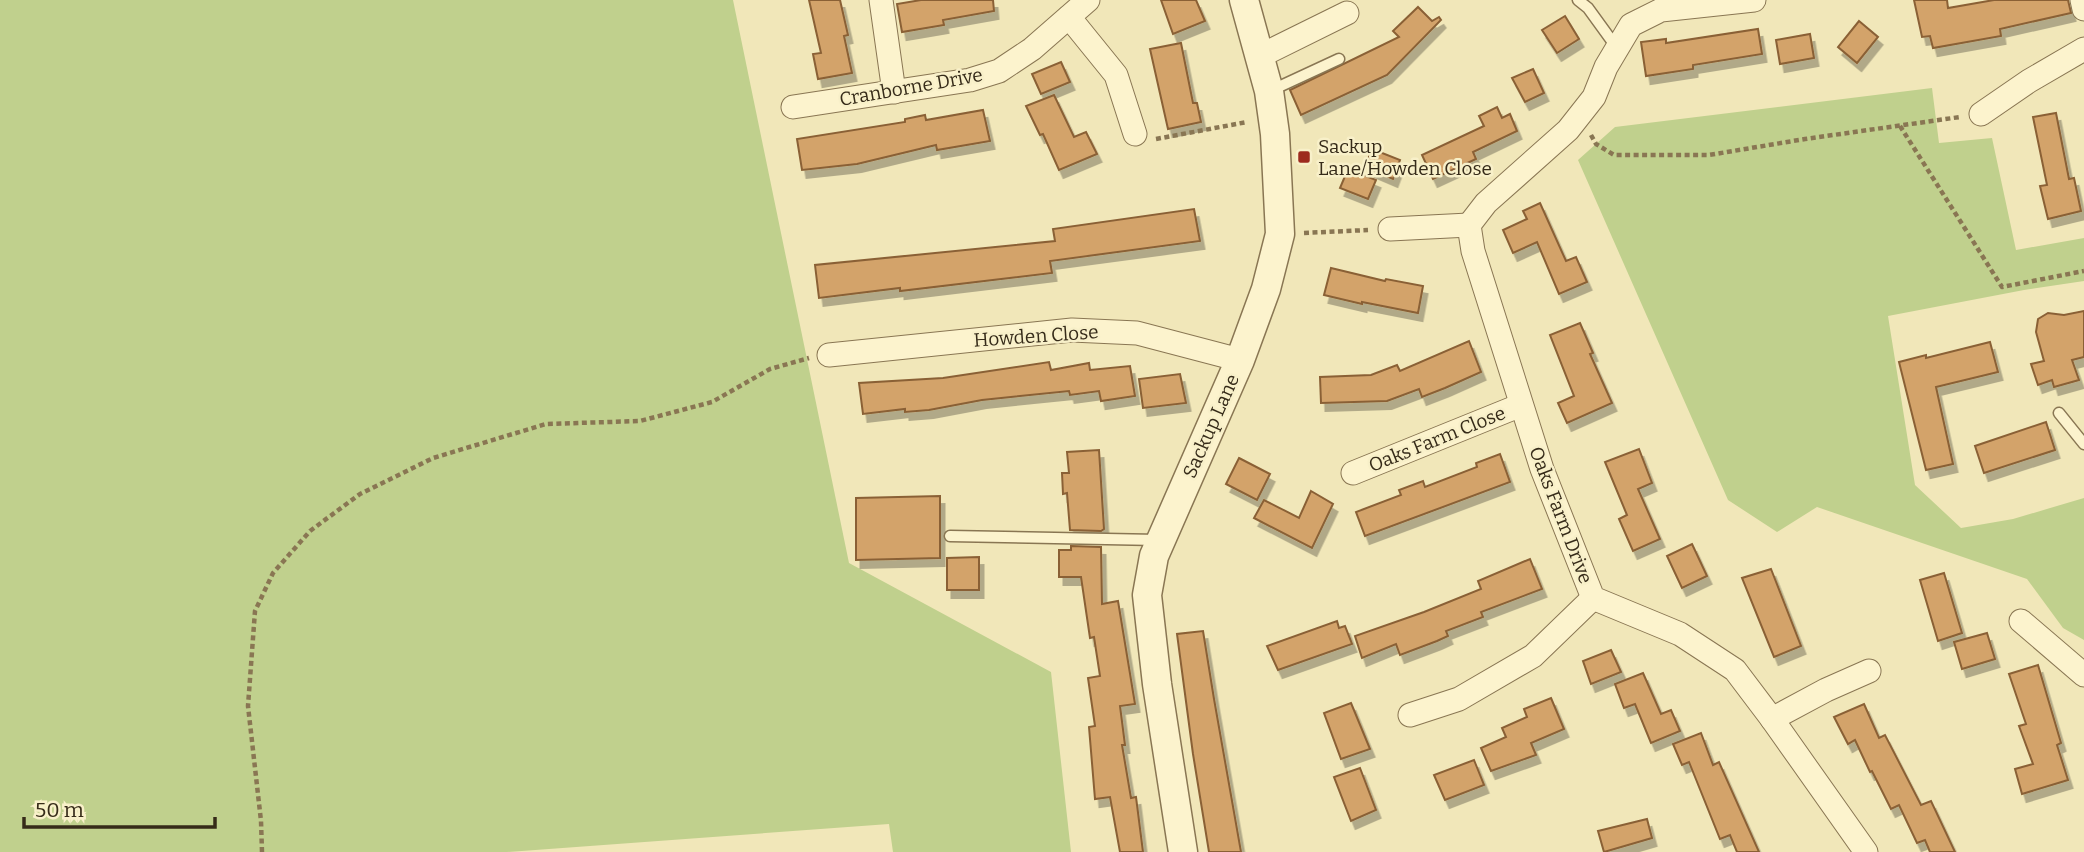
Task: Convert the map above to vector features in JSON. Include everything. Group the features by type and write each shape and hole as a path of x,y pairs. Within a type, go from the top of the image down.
{"street":[{"path":"880,0 894,92"},
{"name":"Cranborne Drive","path":"793,107 970,80 999,71 1032,49 1088,0"},
{"name":"Sackup Lane","path":"1183,852 1157,684 1147,595 1154,556 1240,360 1266,289 1280,234 1271,104 1244,0"},
{"path":"1390,229 1468,225 1486,203 1568,130 1594,97 1606,66 1631,25 1661,10 1754,0"},
{"path":"2082,0 2084,9"},
{"path":"1260,56 1347,13"},
{"path":"1069,17 1116,75 1135,134"},
{"path":"1981,114 2029,81 2084,50"},
{"name":"Oaks Farm Drive","path":"1468,225 1473,251 1542,469 1593,598 1680,634 1735,670 1866,852"},
{"name":"Howden Close","path":"830,355 1072,330 1137,333 1240,360"},
{"name":"Oaks Farm Close","path":"1353,473 1521,405"},
{"path":"1410,715 1459,699 1533,656 1593,598"},
{"path":"2021,621 2084,675"},
{"path":"1772,719 1869,671"}],"lane":[{"path":"1578,0 1588,8 1617,48"},
{"path":"1271,104 1339,59"},
{"path":"2059,413 2084,444"},
{"path":"950,536 1160,541"}],"path":[{"path":"1135,134 1159,140 1271,104"},
{"path":"1579,116 1596,144 1614,155 1709,155 1981,114"},
{"path":"1899,126 2002,286 2084,271"},
{"path":"1280,234 1390,229"},
{"path":"262,852 248,706 255,611 273,573 310,531 360,494 433,458 545,424 640,421 712,402 770,369 830,355"}],"green space":[{"path":"0,0 733,0 849,563 1051,672 1071,852 893,852 889,824 507,852 0,852"},
{"path":"1932,88 1939,143 1992,138 2016,250 2084,238 2084,281 1888,316 1915,485 1961,528 2013,519 2084,498 2084,640 2063,628 2027,579 1817,507 1777,532 1728,500 1578,160 1615,127"}],"building":[{"path":"809,0 840,0 848,35 844,36 852,73 818,79 813,54 821,53"},
{"path":"921,0 993,0 994,11 943,20 944,25 902,32 897,4"},
{"path":"1161,0 1196,0 1205,21 1173,34"},
{"path":"1914,0 1947,0 1948,8 1994,0 2068,0 2071,13 2000,29 2001,36 1933,48 1930,36 1922,37"},
{"path":"1418,7 1432,21 1439,17 1441,20 1387,75 1301,115 1290,90 1399,37 1393,31"},
{"path":"1565,16 1579,39 1557,53 1542,30"},
{"path":"1859,21 1878,37 1857,63 1838,47"},
{"path":"1758,29 1762,54 1646,76 1641,42 1666,39 1666,43"},
{"path":"1810,34 1814,58 1780,64 1776,40"},
{"path":"1181,43 1193,103 1197,103 1201,122 1168,129 1150,49"},
{"path":"1061,62 1070,82 1041,94 1032,74"},
{"path":"1533,69 1544,93 1525,102 1512,78"},
{"path":"1054,95 1074,137 1086,132 1097,154 1059,170 1043,134 1040,135 1026,106"},
{"path":"1497,107 1502,118 1510,114 1517,131 1473,152 1476,159 1433,179 1422,155 1484,126 1479,116"},
{"path":"983,110 990,141 937,150 936,145 857,164 802,170 797,139 905,122 905,119 925,115 926,120"},
{"path":"2056,113 2069,179 2074,178 2081,211 2048,219 2040,186 2047,185 2033,117"},
{"path":"1372,149 1400,160 1393,179 1365,167"},
{"path":"1348,169 1376,180 1368,199 1340,188"},
{"path":"1540,203 1566,261 1576,257 1587,282 1559,294 1537,242 1513,253 1503,230 1527,219 1523,211"},
{"path":"1194,209 1200,241 1050,261 1052,273 819,298 815,265 1055,241 1053,229"},
{"path":"1331,268 1385,281 1386,279 1423,286 1418,313 1324,295"},
{"path":"2084,311 2084,357 2072,360 2079,380 2054,387 2052,380 2038,385 2031,364 2044,361 2036,332 2038,319 2048,313 2064,315"},
{"path":"1580,323 1593,353 1590,354 1612,403 1567,423 1558,403 1574,396 1550,335"},
{"path":"1469,341 1481,372 1445,388 1422,397 1419,389 1387,401 1321,403 1320,377 1371,375 1397,365 1400,371"},
{"path":"1990,342 1998,372 1936,387 1953,464 1926,470 1899,362"},
{"path":"1049,362 1051,370 1089,363 1090,370 1130,366 1135,396 1101,401 1099,391 1070,395 1069,391 982,400 929,410 905,412 905,409 863,414 859,383 943,378"},
{"path":"1180,374 1186,403 1143,408 1139,379"},
{"path":"2046,422 2055,450 1984,473 1975,446"},
{"path":"1639,449 1652,483 1638,489 1660,539 1633,551 1619,519 1627,515 1605,462"},
{"path":"1099,450 1104,529 1070,530 1067,493 1063,494 1062,473 1069,473 1067,452"},
{"path":"1500,454 1510,482 1365,536 1356,512 1401,495 1399,490 1423,481 1425,487 1477,467 1476,463"},
{"path":"1239,458 1270,474 1257,500 1226,484"},
{"path":"1311,491 1333,504 1312,548 1254,518 1264,500 1299,518"},
{"path":"940,496 940,558 856,560 856,498"},
{"path":"1692,544 1707,576 1682,588 1667,556"},
{"path":"1071,546 1101,547 1102,604 1118,601 1135,704 1120,706 1125,745 1122,745 1131,798 1136,797 1143,852 1120,852 1110,797 1095,799 1089,727 1095,726 1088,678 1100,676 1094,637 1090,638 1081,577 1059,577 1059,550 1071,550"},
{"path":"979,557 979,590 947,590 947,558"},
{"path":"1530,559 1542,589 1481,612 1483,617 1446,631 1448,636 1437,641 1400,655 1396,644 1362,658 1355,636 1481,589 1478,581"},
{"path":"1771,569 1801,646 1774,657 1742,578"},
{"path":"1944,573 1962,633 1938,641 1920,580"},
{"path":"1337,621 1339,628 1345,626 1352,644 1278,670 1267,646"},
{"path":"1203,631 1241,852 1209,852 1177,634"},
{"path":"1987,633 1995,659 1962,669 1954,642"},
{"path":"1611,650 1621,672 1591,684 1583,661"},
{"path":"2038,665 2061,743 2057,745 2068,780 2022,794 2015,769 2033,764 2019,726 2026,724 2009,674"},
{"path":"1643,673 1661,714 1671,710 1680,731 1651,743 1635,704 1624,708 1615,684"},
{"path":"1551,698 1564,729 1531,743 1536,755 1491,771 1481,748 1506,737 1502,728 1527,717 1524,709"},
{"path":"1351,703 1370,749 1341,759 1324,713"},
{"path":"1864,704 1879,738 1885,735 1921,805 1931,801 1955,852 1930,852 1925,840 1917,843 1899,805 1891,809 1855,740 1848,744 1834,717"},
{"path":"1701,733 1713,765 1719,762 1759,852 1737,852 1730,835 1720,839 1689,762 1682,765 1673,744"},
{"path":"1474,760 1484,785 1445,800 1434,775"},
{"path":"1360,768 1376,810 1351,821 1334,777"},
{"path":"1647,819 1652,838 1604,852 1598,831"}],"place":[{"name":"Sackup Lane/Howden Close","path":"1304,157"}]}
